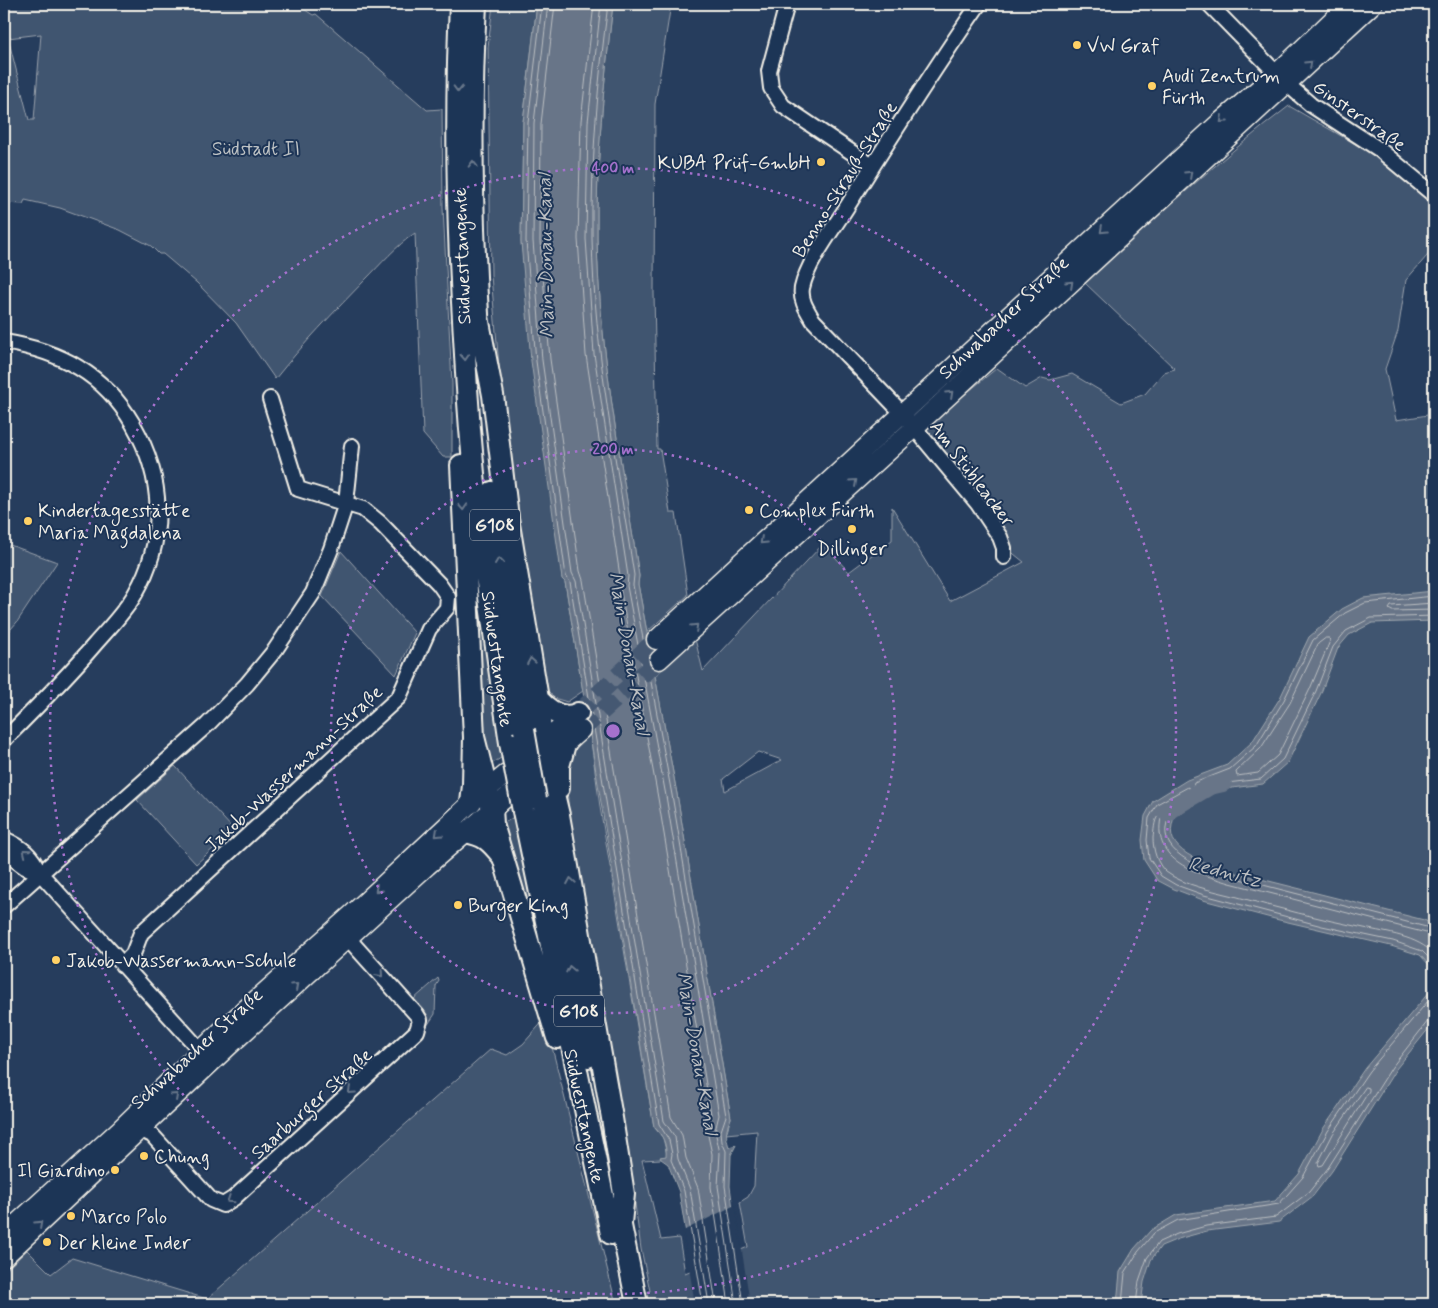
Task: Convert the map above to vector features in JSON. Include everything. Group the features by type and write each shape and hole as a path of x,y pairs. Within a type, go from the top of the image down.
{"highway":[{"name":"Südwesttangente","path":"460,4 466,40 483,397 494,521 508,628 517,736"},
{"name":"Südwesttangente","path":"476,4 466,40 457,132 458,218 467,388 480,529 493,630 517,736 598,1173 631,1301"},
{"path":"478,317 493,395 508,518 538,699 540,756 559,815 624,1194 621,1222"},
{"path":"467,388 460,437 474,737 471,804"},
{"path":"538,699 557,714 569,716 579,721"},
{"path":"474,737 488,790 494,824 562,1055 579,1126 598,1173"},
{"path":"559,815 559,766 565,744"},
{"name":"Südwesttangente","path":"529,805 621,1222 631,1301"},
{"path":"465,832 481,835 503,857"}],"main road":[{"name":"Schwabacher Straße","path":"1282,78 1349,4"},
{"name":"Schwabacher Straße","path":"659,660 909,421 1282,78 1373,4"},
{"name":"Schwabacher Straße","path":"656,640 780,525 909,421"},
{"path":"540,756 565,744 579,721"},
{"path":"540,756 579,721"},
{"name":"Schwabacher Straße","path":"4,1235 118,1131 200,1051 506,774"},
{"name":"Schwabacher Straße","path":"4,1257 139,1129 509,794"}],"street":[{"path":"787,4 769,71 770,88 783,106 872,166"},
{"name":"Benno-Strauß-Straße","path":"909,421 812,320 803,303 802,290 814,262 872,166 979,4"},
{"name":"Ginsterstraße","path":"1209,4 1311,105 1380,150 1434,195"},
{"path":"4,342 47,352 66,359 103,386 124,408 144,442 153,471 159,516 152,556 135,594 72,672 4,740"},
{"name":"Jakob-Wassermann-Straße","path":"122,964 132,954 141,933 399,697 429,628 447,608 448,597 439,584 380,523 363,509 298,489 270,399"},
{"name":"Am Stübleacker","path":"909,421 978,504 1000,537 1004,548 1004,557"},
{"path":"4,906 207,725 247,684 275,650 312,593 331,549 346,503 352,446"},
{"path":"4,839 34,859 40,873 200,1051"},
{"path":"4,852 25,867 40,873"},
{"path":"350,936 352,914"},
{"name":"Saarburger Straße","path":"139,1129 152,1135 211,1200 223,1205 234,1198 417,1031 420,1026 420,1020 354,945 350,936"},
{"path":"118,1131 139,1129"}],"green space":[{"name":"Südstadt II","path":"4,4 296,4 313,15 316,14 427,110 442,109 443,208 452,384 452,457 443,457 423,434 415,233 395,249 342,304 275,379 236,323 197,283 151,246 120,230 60,208 25,200 23,204 4,203","holes":["41,34 34,120 29,120 8,38"]},
{"path":"493,4 537,4 523,122 521,242 562,578 565,582 583,691 567,702 554,698 545,687 507,455 491,276 488,48"},
{"path":"613,4 671,4 655,104 654,293 657,449 660,449 670,513 676,513 688,595 647,632 638,584 639,576 612,407 599,280 597,208 599,150"},
{"path":"1289,106 1385,161 1414,183 1434,202 1434,248 1406,280 1398,331 1385,369 1396,420 1434,414 1434,1304 618,1304 650,1291 641,1249 624,1122 618,1121 569,829 567,777 571,755 590,734 600,807 654,1127 663,1138 667,1155 666,1157 661,1157 661,1159 642,1160 661,1240 679,1238 685,1273 748,1247 740,1202 748,1197 754,1186 757,1131 726,1134 731,1118 677,794 655,676 695,639 703,671 823,544 849,572 892,540 892,507 950,601 1024,562 999,542 946,473 912,438 997,368 1025,388 1042,378 1050,380 1072,374 1121,403 1145,394 1164,372 1175,369 1085,283 1185,192","holes":["758,752 782,760 725,791 723,779"]},
{"path":"468,479 504,756 493,763 489,762 485,755"},
{"path":"10,545 57,562 17,622 4,637 4,550"},
{"path":"341,551 415,633 396,675 322,596"},
{"path":"175,766 234,830 196,864 137,800"},
{"path":"515,816 540,948 500,826"},
{"path":"438,978 435,1014 427,1026 426,1020 414,999"},
{"path":"545,1019 616,1304 4,1304 4,1272 27,1250 51,1274 72,1258 207,1299 491,1049 507,1055 523,1044"}],"water":[{"name":"Main-Donau-Kanal","path":"537,4 613,4 599,150 597,208 602,323 612,407 639,576 638,584 677,794 731,1118 727,1128 727,1139 729,1147 736,1145 731,1155 730,1186 738,1248 698,1304 679,1192 668,1164 660,1157 666,1156 666,1148 664,1140 654,1127 565,582 562,579 531,361 521,242 523,122"},
{"path":"1434,591 1434,621 1372,623 1349,635 1338,648 1321,693 1288,762 1263,784 1193,793 1175,816 1172,825 1172,835 1176,844 1183,851 1214,866 1424,920 1434,925 1434,1022 1396,1069 1332,1171 1313,1196 1279,1222 1207,1231 1161,1246 1151,1260 1144,1282 1141,1304 1117,1304 1120,1272 1134,1249 1151,1230 1176,1215 1275,1201 1299,1174 1323,1129 1365,1068 1431,990 1433,969 1420,955 1391,946 1203,900 1157,880 1144,860 1142,840 1145,816 1153,801 1187,780 1227,765 1252,742 1280,698 1309,637 1342,609 1363,598"}],"pier":[{"path":"735,1205 750,1304 695,1304 683,1231"}],"waterway":[{"name":"Rednitz","path":"1167,813 1210,786 1223,783"}],"tunnel":[{"path":"578,713 656,640"},
{"path":"581,730 659,660"}],"place":[{"name":"VW Graf","path":"1077,45"},
{"name":"Audi Zentrum Fürth","path":"1152,86"},
{"name":"KUBA Prüf-GmbH","path":"821,162"},
{"name":"Complex Fürth","path":"749,510"},
{"name":"Kindertagesstätte Maria Magdalena","path":"28,521"},
{"name":"Dillinger","path":"852,529"},
{"name":"Burger King","path":"458,905"},
{"name":"Jakob-Wassermann-Schule","path":"56,960"},
{"name":"Chung","path":"144,1156"},
{"name":"Il Giardino","path":"115,1170"},
{"name":"Marco Polo","path":"71,1216"},
{"name":"Der kleine Inder","path":"47,1242"}]}
